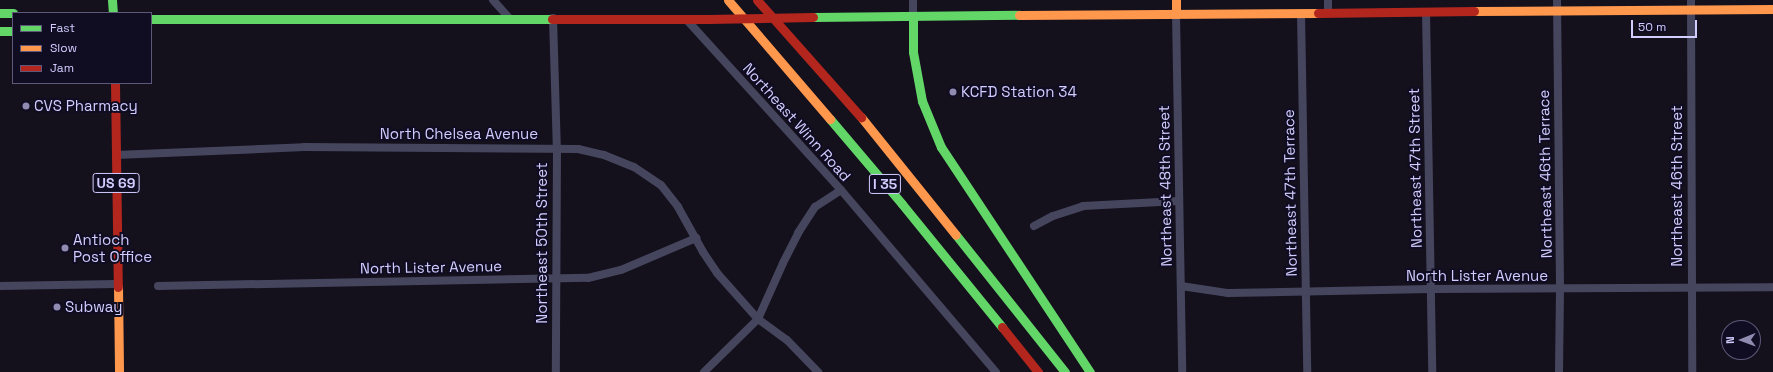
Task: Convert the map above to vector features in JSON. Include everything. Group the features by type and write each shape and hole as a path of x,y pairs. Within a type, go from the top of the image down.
{"main road":[{"path":"112,0 113,12"},
{"name":"I 35","path":"728,0 902,204 1038,372"},
{"name":"I 35","path":"757,0 856,110 1065,372"},
{"name":"Northeast 48th Street","path":"1176,0 1176,14"},
{"path":"152,19 913,18 1328,12 1773,9"},
{"path":"0,13 12,13"},
{"path":"913,18 913,52 917,77 924,107 941,147 1090,372"},
{"path":"0,31 12,31"},
{"name":"US 69","path":"115,84 118,372"}],"street":[{"path":"492,0 509,18"},
{"path":"913,0 913,18"},
{"path":"1328,0 1328,12"},
{"name":"Northeast 46th Terrace","path":"1557,0 1560,290 1559,372"},
{"name":"Northeast 46th Street","path":"1691,0 1692,372"},
{"name":"Northeast 47th Street","path":"1426,12 1432,372"},
{"name":"Northeast 47th Terrace","path":"1301,13 1307,372"},
{"name":"Northeast 48th Street","path":"1176,14 1182,372"},
{"name":"Northeast 50th Street","path":"553,18 557,149 556,372"},
{"name":"Northeast Winn Road","path":"686,19 840,190 996,372"},
{"name":"North Chelsea Avenue","path":"116,155 304,147 578,149 604,154 648,175 661,185 678,207 709,263 758,319 788,340 818,372"},
{"path":"704,372 758,319 798,233 815,207 840,190"},
{"path":"1034,226 1053,216 1083,206 1179,201"},
{"name":"North Lister Avenue","path":"158,286 588,278 611,274 696,238"},
{"path":"0,286 116,284"},
{"name":"North Lister Avenue","path":"1181,286 1228,293 1431,289 1560,290 1773,287"}],"traffic: fast":[{"path":"112,0 113,12"},
{"path":"0,13 12,13"},
{"path":"813,17 1019,15"},
{"path":"913,17 913,52 922,101 941,147 1090,372"},
{"path":"152,19 552,19"},
{"path":"0,31 12,31"},
{"path":"830,119 902,204 1002,327"},
{"path":"956,235 1065,372"}],"traffic: slow":[{"path":"728,0 830,119"},
{"path":"1176,0 1176,14"},
{"path":"1474,11 1773,9"},
{"path":"1019,15 1318,13"},
{"path":"861,117 956,235"},
{"path":"118,287 119,372"}],"traffic: jam":[{"path":"757,0 861,117"},
{"path":"1318,13 1474,11"},
{"path":"708,19 813,17"},
{"path":"552,19 708,19"},
{"path":"115,84 118,287"},
{"path":"1002,327 1038,372"}],"place":[{"name":"KCFD Station 34","path":"953,92"},
{"name":"CVS Pharmacy","path":"26,106"},
{"name":"Antioch Post Office","path":"65,248"},
{"name":"Subway","path":"57,307"}]}
